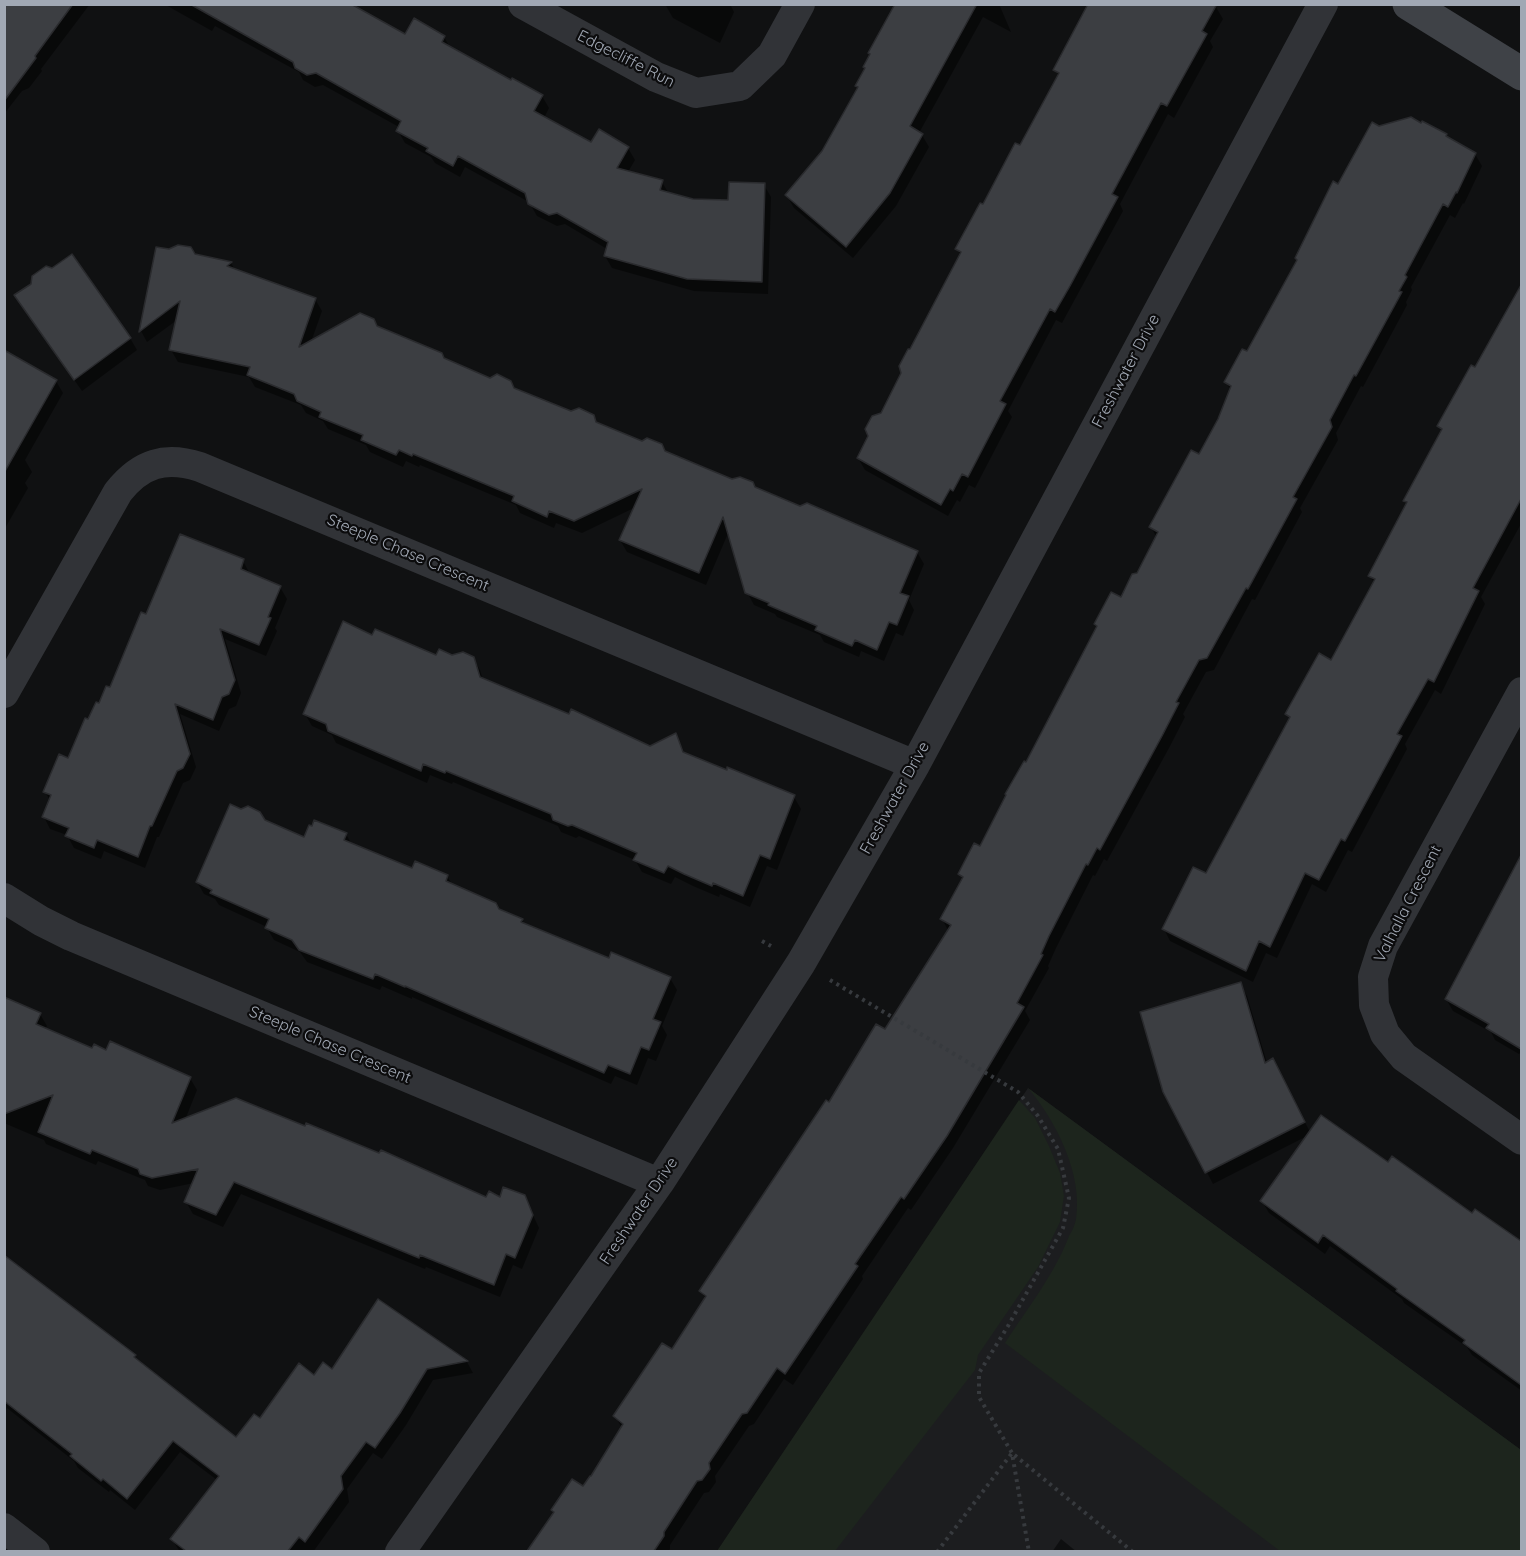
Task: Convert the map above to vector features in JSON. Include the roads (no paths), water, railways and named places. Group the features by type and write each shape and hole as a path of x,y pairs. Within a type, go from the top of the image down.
{"street":[{"name":"Edgecliffe Run","path":"523,4 656,78 696,93 740,86 772,55 800,4"},
{"name":"Freshwater Drive","path":"400,1551 659,1183 801,963 915,765 1323,4"},
{"path":"1409,4 1521,74"},
{"name":"Steeple Chase Crescent","path":"4,693 118,492 128,479 142,469 158,463 186,462 915,765"},
{"name":"Valhalla Crescent","path":"1521,692 1383,946 1373,977 1374,1005 1386,1034 1404,1057 1521,1140"},
{"name":"Steeple Chase Crescent","path":"4,898 71,936 659,1183"},
{"path":"4,1528 35,1551"}]}
